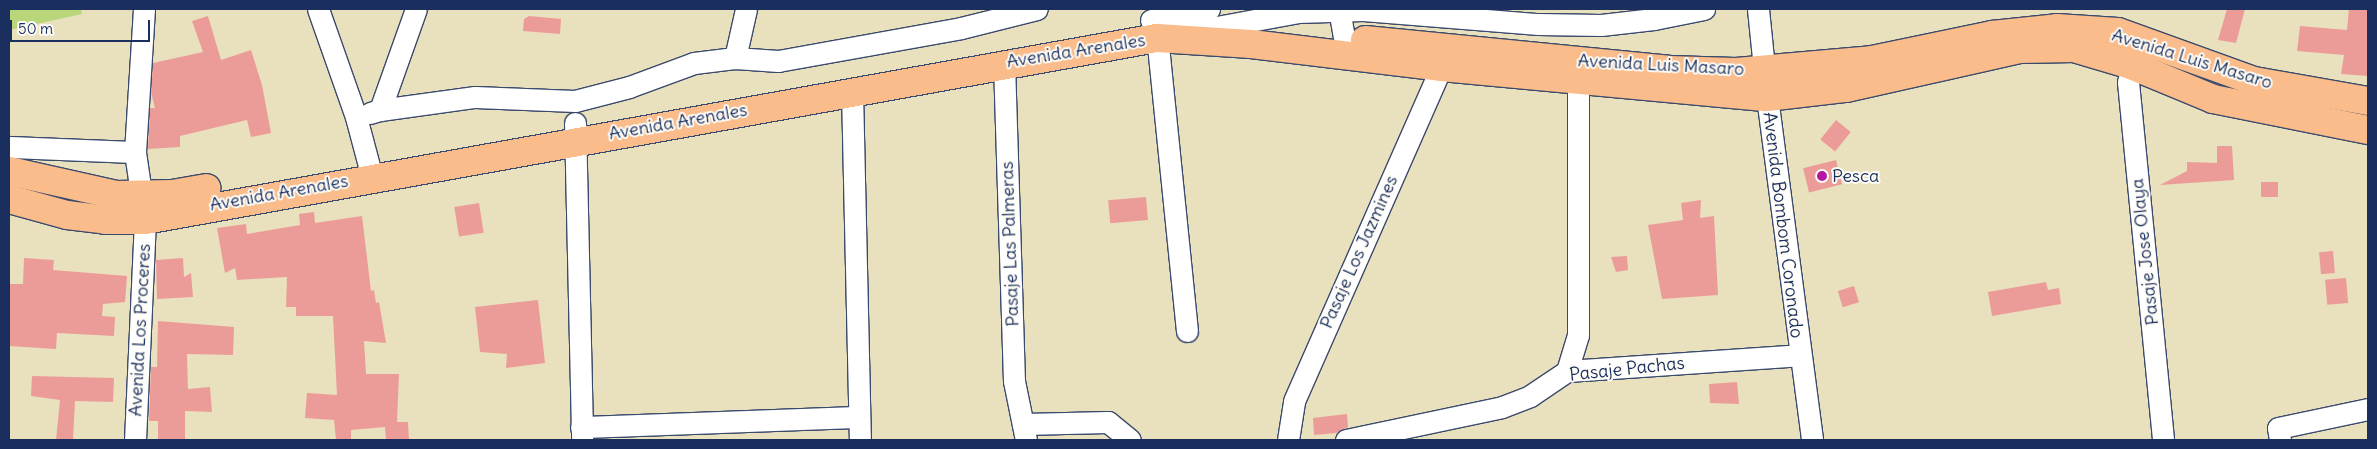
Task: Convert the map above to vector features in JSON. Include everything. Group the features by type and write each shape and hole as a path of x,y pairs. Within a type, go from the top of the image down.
{"main road":[{"name":"Avenida Luis Masaro","path":"1154,29 1200,18 1441,67 1767,97 1846,88 2021,49 2074,48 2131,65 2214,99 2368,130"},
{"name":"Avenida Luis Masaro","path":"1347,47 1669,70 1764,70 1872,60 1992,35 2057,28 2118,32 2254,81 2368,101"},
{"name":"Avenida Arenales","path":"9,199 67,215 105,220 143,207 575,132 852,91 1004,63 1154,29 1251,44 1347,47"},
{"path":"575,132 1154,29"},
{"path":"9,171 116,195 143,207"}],"street":[{"name":"Avenida Los Proceres","path":"135,440 143,207 135,152 144,9"},
{"path":"318,9 356,117 370,169"},
{"path":"380,110 416,9"},
{"path":"735,58 746,9"},
{"path":"356,117 380,110 475,98 575,101 629,87 694,62 735,58 778,61 961,28 1037,9"},
{"path":"1200,18 1339,10 1601,25 1654,19 1704,9"},
{"name":"Avenida Bombom Coronado","path":"1758,9 1799,355 1812,440"},
{"path":"1339,10 1347,47"},
{"path":"1154,29 1187,331"},
{"name":"Pasaje Jose Olaya","path":"2138,39 2128,82 2163,440"},
{"name":"Pasaje Las Palmeras","path":"1004,63 1014,381 1024,432"},
{"name":"Pasaje Los Jazmines","path":"1288,440 1294,401 1441,67"},
{"path":"1567,371 1578,336 1578,81"},
{"path":"852,91 860,440"},
{"path":"575,132 582,434 859,417"},
{"path":"9,147 135,152"},
{"name":"Pasaje Pachas","path":"1346,440 1502,407 1530,396 1567,371 1799,355"},
{"path":"2280,440 2278,428 2368,409"},
{"path":"1024,432 1108,422 1130,440"}],"green space":[{"path":"9,9 81,9 82,14 9,30"}],"building":[{"path":"2227,9 2245,9 2236,43 2218,40"},
{"path":"2349,9 2368,9 2368,76 2341,74 2344,55 2297,51 2300,26 2347,30"},
{"path":"208,16 221,60 251,50 262,85 271,133 251,137 247,120 180,136 180,147 148,149 150,108 155,108 151,92 153,63 203,52 192,21"},
{"path":"529,16 561,19 560,34 523,31 524,19"},
{"name":"Pesca","path":"1836,120 1851,132 1835,151 1820,139"},
{"path":"2217,146 2232,146 2234,180 2160,185 2187,171 2187,162 2217,163"},
{"name":"Pesca","path":"1836,160 1842,184 1809,192 1803,168"},
{"path":"2261,182 2278,182 2278,197 2261,197"},
{"path":"1146,197 1148,220 1110,223 1108,200"},
{"path":"1701,200 1700,218 1714,216 1718,295 1662,299 1648,225 1683,220 1681,203"},
{"path":"479,203 484,233 459,237 454,207"},
{"path":"314,212 315,223 362,216 371,291 374,290 376,303 379,302 386,343 364,341 366,374 399,374 397,422 408,422 409,440 386,440 385,427 351,430 351,440 336,440 334,420 305,418 307,393 337,395 333,316 296,316 296,307 286,307 287,277 237,280 235,268 225,273 217,228 246,224 247,234 300,225 299,214"},
{"path":"2333,251 2335,273 2321,274 2319,252"},
{"path":"1627,256 1628,270 1616,272 1611,257"},
{"path":"24,258 54,260 53,270 127,276 125,302 103,304 102,316 115,317 114,336 57,333 56,349 9,346 9,284 23,284"},
{"path":"183,258 184,277 191,273 193,297 157,299 156,260"},
{"path":"2346,278 2348,303 2327,305 2325,280"},
{"path":"2046,282 2048,290 2059,288 2061,304 1992,316 1988,292"},
{"path":"1854,286 1859,302 1843,307 1838,291"},
{"path":"538,300 545,363 506,368 507,354 480,352 475,307"},
{"path":"158,321 234,327 233,355 187,354 188,389 210,387 212,412 185,411 185,440 158,440 158,421 149,421 151,367 157,367"},
{"path":"32,376 114,378 113,402 75,401 73,440 56,440 60,400 31,396"},
{"path":"1737,382 1739,404 1710,403 1709,384"},
{"path":"1347,414 1348,427 1336,433 1314,435 1313,418"}],"place":[{"name":"Pesca","path":"1822,176"}]}
